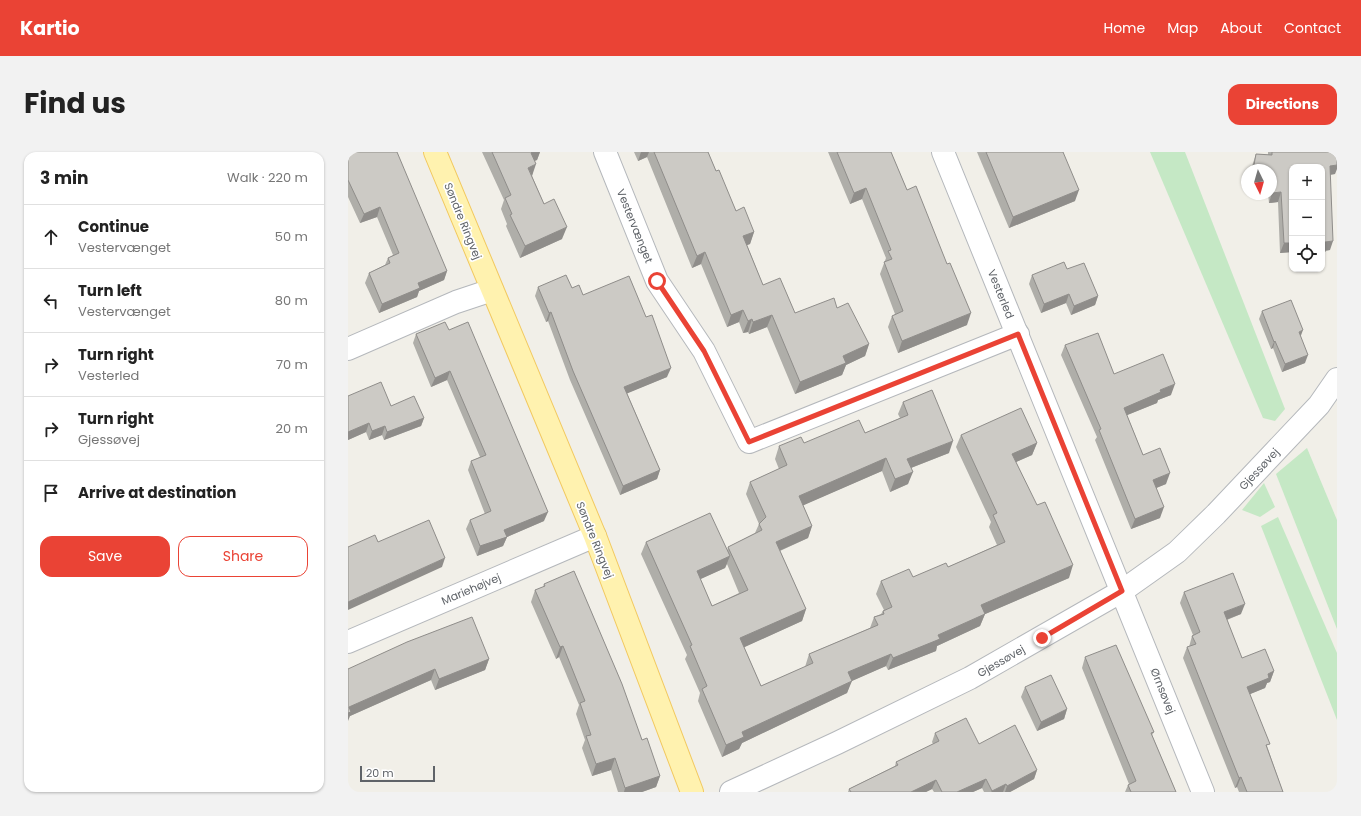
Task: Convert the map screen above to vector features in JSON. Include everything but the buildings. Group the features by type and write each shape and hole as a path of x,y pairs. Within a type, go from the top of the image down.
{"main road":[{"name":"Søndre Ringvej","path":"435,152 595,536 692,792"}],"street":[{"name":"Vestervænget","path":"605,152 657,281 704,351 749,442 1018,334"},
{"name":"Vesterled","path":"942,152 1018,334 1122,591"},
{"path":"348,349 456,302 492,290"},
{"name":"Gjessøvej","path":"732,792 970,678 1122,591 1177,552 1216,514 1319,405 1337,379"},
{"name":"Mariehøjvej","path":"348,642 595,536"},
{"name":"Ørnsøvej","path":"1122,591 1203,792"}],"green space":[{"path":"1150,152 1185,152 1285,409 1275,421 1263,418"},
{"path":"1307,448 1337,520 1337,629 1276,474"},
{"path":"1264,483 1275,507 1260,517 1242,510"},
{"path":"1278,517 1337,653 1337,720 1261,526"}],"route":[{"path":"657,281 704,351 749,442 1018,334 1122,591 1042,638"}]}
